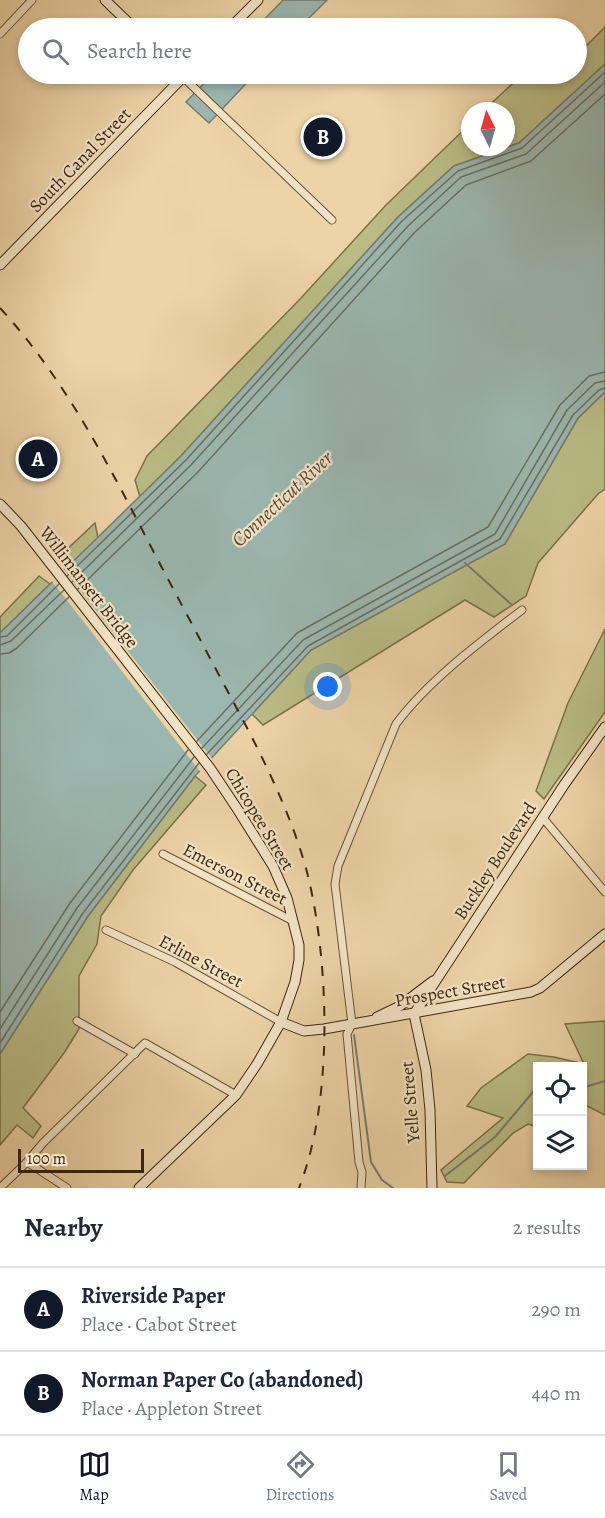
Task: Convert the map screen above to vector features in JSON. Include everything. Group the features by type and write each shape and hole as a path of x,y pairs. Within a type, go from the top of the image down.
{"main road":[{"path":"105,0 124,18"},
{"path":"240,18 258,0"},
{"name":"South Canal Street","path":"0,265 177,84"},
{"name":"Willimansett Bridge","path":"0,504 21,526 210,768"},
{"name":"Buckley Boulevard","path":"414,1014 605,727"},
{"name":"Chicopee Street","path":"139,1188 236,1095 282,1022 295,982 299,960 299,945 293,921 273,866 210,768"},
{"name":"Prospect Street","path":"282,1022 304,1031 414,1014 531,992 540,988 604,937"},
{"path":"364,1022 400,1006 442,974"},
{"name":"Yelle Street","path":"414,1014 427,1080 432,1188"}],"street":[{"path":"0,34 32,0"},
{"path":"191,84 332,220"},
{"path":"361,1188 362,1173 359,1162 347,1034 352,1024 335,884 338,866 396,724 409,707 435,682 522,610"},
{"path":"543,818 605,892"},
{"name":"Emerson Street","path":"163,854 293,921"},
{"name":"Erline Street","path":"106,930 175,962 282,1022"},
{"path":"77,1021 135,1054"},
{"path":"0,1188 145,1043 236,1095"},
{"path":"27,1162 67,1188"}],"green space":[{"path":"605,27 605,64 587,81 587,45"},
{"path":"512,84 583,84 515,144 515,102 493,102"},
{"path":"461,133 461,156 482,156 454,166 398,217 181,456 140,497 135,480 147,456 301,298 386,205"},
{"path":"605,392 605,489 598,494 538,563 526,596 494,617 465,600 263,725 252,714 311,650 505,544 578,418"},
{"path":"95,523 98,538 68,567 61,555"},
{"path":"39,576 50,584 0,633 0,617"},
{"path":"605,629 605,712 544,799 536,791 568,703"},
{"path":"195,776 206,785 133,870 101,916 97,944 79,976 79,1029 23,1108 41,1126 33,1138 17,1125 0,1145 0,1054 88,916"},
{"path":"605,1021 605,1115 587,1106 587,1062 583,1062 565,1024"},
{"path":"528,1054 575,1062 533,1062 533,1126 528,1124 513,1133 464,1183 447,1182 441,1170 503,1118 467,1106 481,1088"}],"water":[{"path":"283,0 327,0 309,18 266,18"},
{"name":"Connecticut River","path":"605,64 605,392 578,418 505,544 311,650 195,776 88,916 0,1054 0,633 181,456 398,217 454,166 482,156 515,156 515,144 583,84 587,84 587,81"},
{"path":"203,84 246,84 209,123 186,102"}],"pier":[{"path":"63,568 214,761 202,774 51,580"}],"waterway":[{"path":"465,563 512,605"},
{"path":"354,1035 371,1162 382,1180 393,1188"},
{"path":"587,1086 605,1081"},
{"path":"445,1176 495,1137 533,1092"}],"railway":[{"path":"0,308 48,367 108,465 239,712 282,802 300,848 312,893 319,938 324,1028 320,1103 310,1154 299,1188"}],"place":[{"name":"Norman Paper Co (abandoned)","path":"323,137"},
{"name":"Riverside Paper","path":"38,459"}]}
